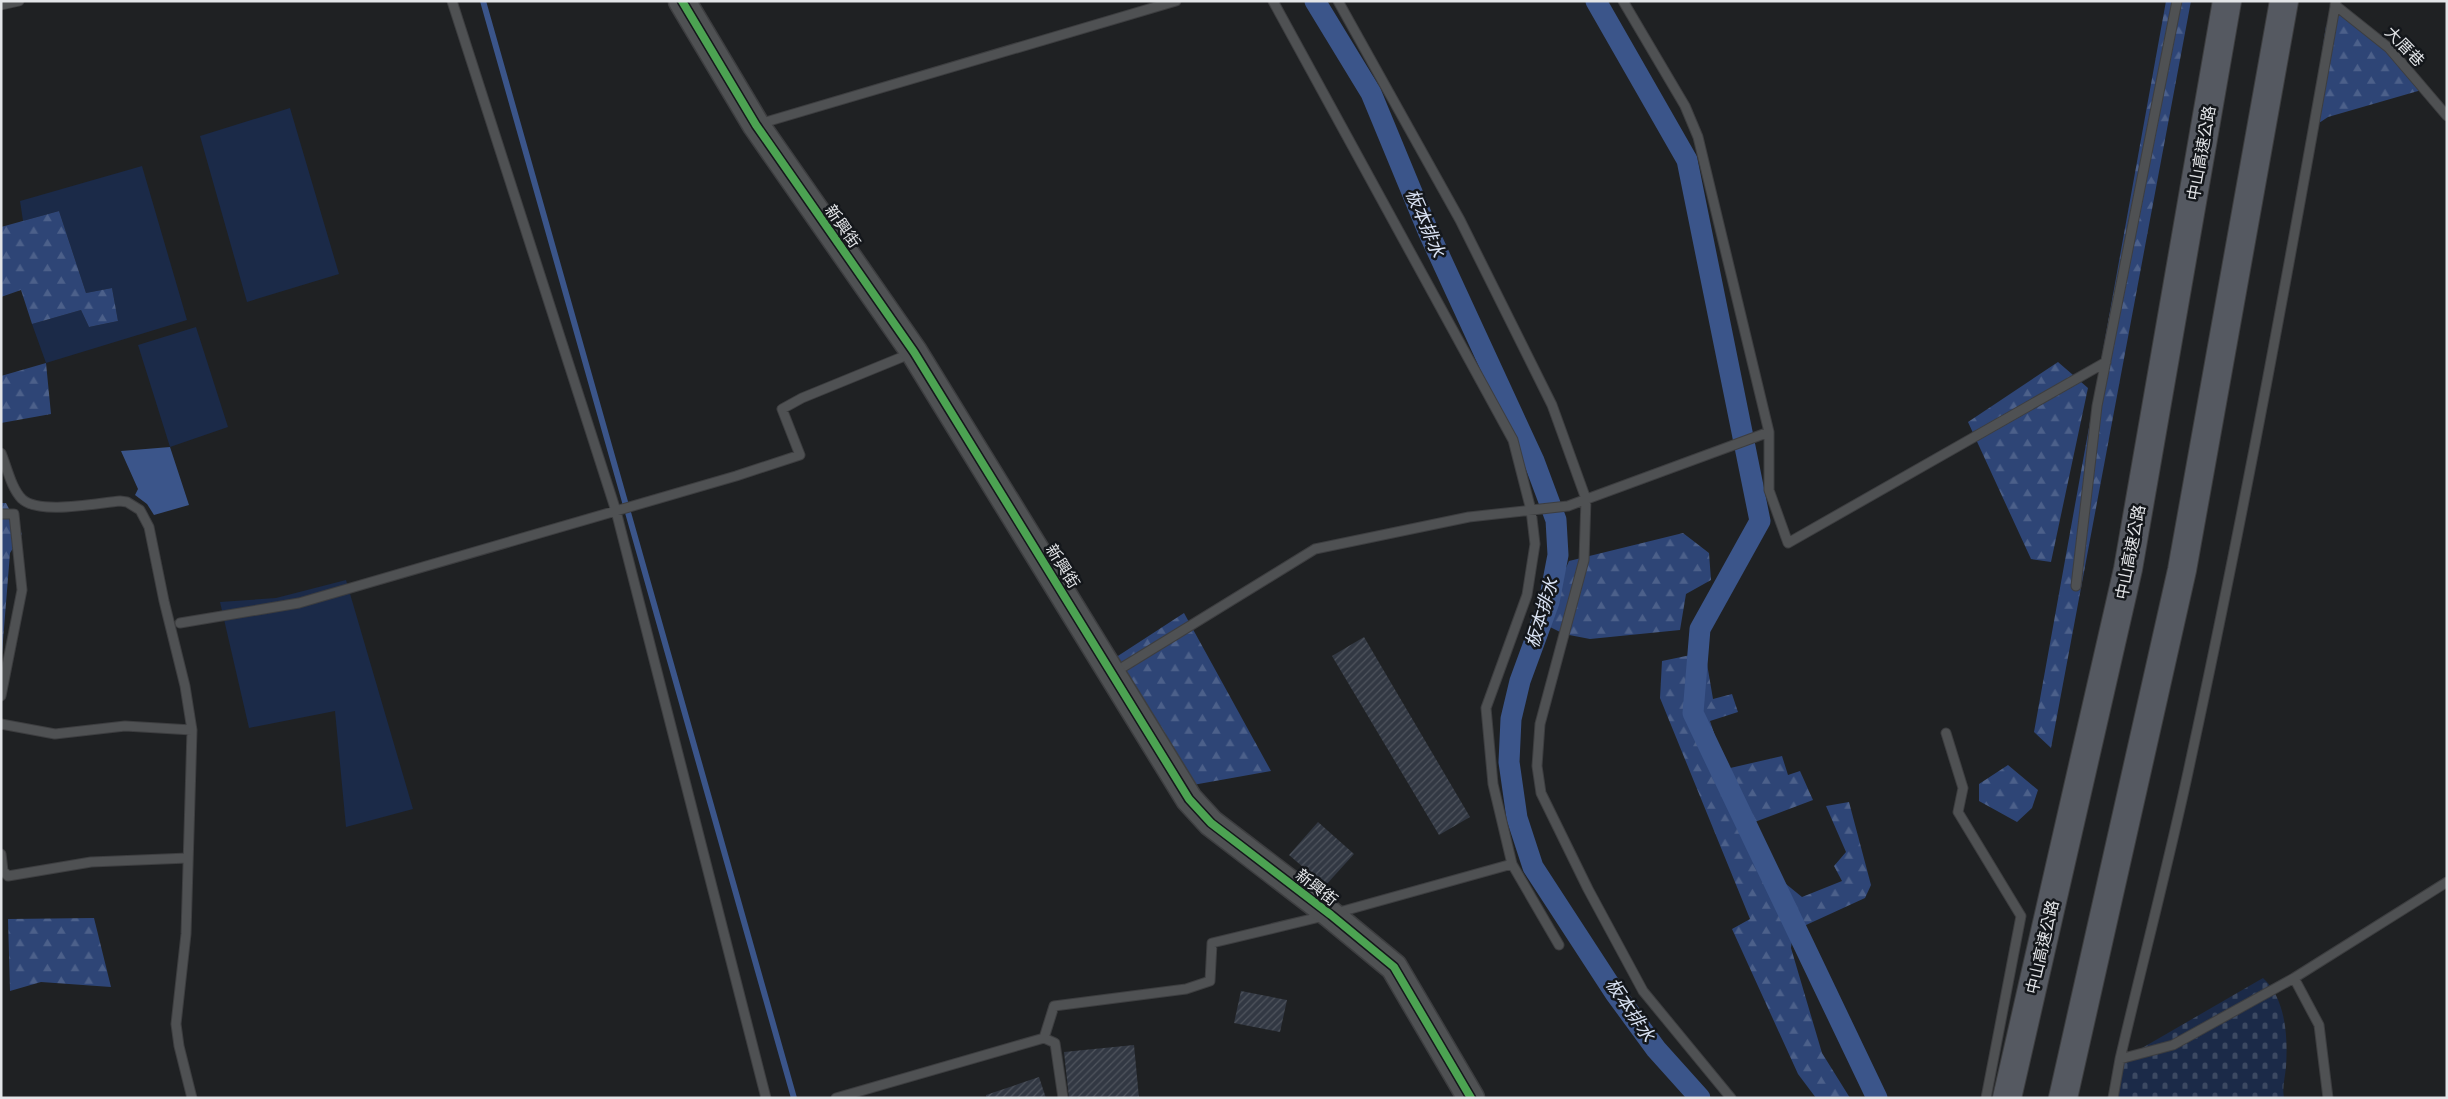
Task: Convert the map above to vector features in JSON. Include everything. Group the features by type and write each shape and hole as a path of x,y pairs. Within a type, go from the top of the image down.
{"highway":[{"name":"中山高速公路","path":"2007,1098 2128,569 2227,1"},
{"path":"2063,1098 2182,570 2284,1"}],"street":[{"name":"新興街","path":"682,1 756,125 914,352 1189,799 1211,823 1394,967 1471,1098"}],"lane":[{"path":"1,6 19,1"},
{"path":"452,1 616,511 766,1098"},
{"path":"756,125 1176,1"},
{"path":"1273,1 1513,440 1531,510 1536,544 1527,595 1486,708 1493,784 1512,864 1559,945"},
{"path":"1338,1 1460,220 1539,378 1552,405 1586,499 1584,560 1540,724 1538,766 1541,793 1588,889 1643,991 1731,1098"},
{"path":"1623,1 1685,106 1698,137 1769,432 1769,490 1788,543 2106,362"},
{"path":"2076,586 2097,406 2177,1"},
{"path":"2113,1098 2120,1059 2190,765 2241,515 2316,121 2335,3"},
{"name":"大厝巷","path":"2335,3 2389,48 2447,116"},
{"path":"180,624 299,603 736,476 800,455 782,409 802,398 914,352"},
{"path":"1112,673 1315,549 1469,517 1568,506 1769,432"},
{"path":"1,453 17,492 29,504 45,507 120,500 134,505 146,518 185,686 192,730 186,934 176,1024 178,1046 192,1098"},
{"path":"1,514 14,514 22,590 1,696"},
{"path":"1,724 55,734 125,726 192,730"},
{"path":"1946,733 1962,788 1958,812 2021,916 1986,1098"},
{"path":"1,854 3,870 8,876 91,862 188,858"},
{"path":"1044,1038 1054,1006 1194,986 1210,981 1212,943 1330,915 1512,864"},
{"path":"2120,1059 2173,1045 2294,978 2447,882"},
{"path":"2294,978 2319,1025 2328,1098"},
{"path":"836,1098 1044,1038 1055,1043 1063,1098"}],"green space":[{"path":"2166,1 2191,1 2051,748 2034,732"},
{"path":"2339,13 2355,15 2425,89 2328,117 2310,129 2326,26"},
{"path":"290,108 339,274 247,302 200,136"},
{"path":"142,166 187,320 46,363 32,324 81,310 89,327 118,321 112,288 86,293 59,211 23,221 20,201"},
{"path":"59,211 86,293 112,288 118,321 89,327 81,310 32,324 21,290 1,297 1,227"},
{"path":"196,327 228,427 170,447 138,345"},
{"path":"2058,362 2088,388 2051,562 2031,559 1968,422"},
{"path":"46,363 51,414 1,423 1,376"},
{"path":"1,503 6,503 22,534 10,553 1,666"},
{"path":"1683,533 1709,553 1711,580 1686,594 1680,630 1590,639 1564,634 1542,623 1569,561"},
{"path":"346,580 413,809 346,827 335,711 249,728 220,602 276,598"},
{"path":"1184,613 1271,771 1176,788 1104,665"},
{"path":"1705,652 1713,699 1732,694 1738,712 1710,721 1726,769 1782,756 1788,775 1800,771 1813,800 1752,823 1775,875 1802,897 1842,881 1834,866 1846,852 1826,806 1849,802 1871,885 1865,898 1793,931 1791,948 1822,1053 1850,1098 1816,1098 1798,1074 1732,929 1750,919 1660,698 1662,661"},
{"path":"2008,765 2038,790 2032,808 2017,822 1979,801 1979,784"},
{"path":"94,918 111,987 41,982 10,991 8,919"},
{"path":"2263,978 2277,997 2284,1019 2287,1055 2283,1086 2284,1098 2111,1098 2118,1066 2130,1055"}],"shaded area":[{"path":"170,447 189,505 154,515 147,504 135,495 138,489 121,451"}],"building":[{"path":"1364,637 1470,817 1439,835 1332,656"},
{"path":"1318,822 1354,854 1325,886 1289,855"},
{"path":"1241,991 1287,1000 1280,1032 1234,1023"},
{"path":"1134,1045 1139,1098 1069,1098 1064,1052"},
{"path":"1039,1077 1046,1098 986,1098 986,1095"}],"waterway":[{"path":"483,1 794,1098"},
{"name":"板本排水","path":"1315,1 1371,93 1428,231 1534,461 1556,520 1558,555 1549,602 1520,681 1511,719 1509,762 1517,818 1533,867 1615,993 1656,1049 1700,1098"},
{"path":"1596,1 1687,160 1760,521 1700,629 1693,713 1877,1098"}],"cycle path":[{"path":"682,1 756,125 914,352 1189,799 1211,823 1331,915 1394,967 1471,1098"}]}
